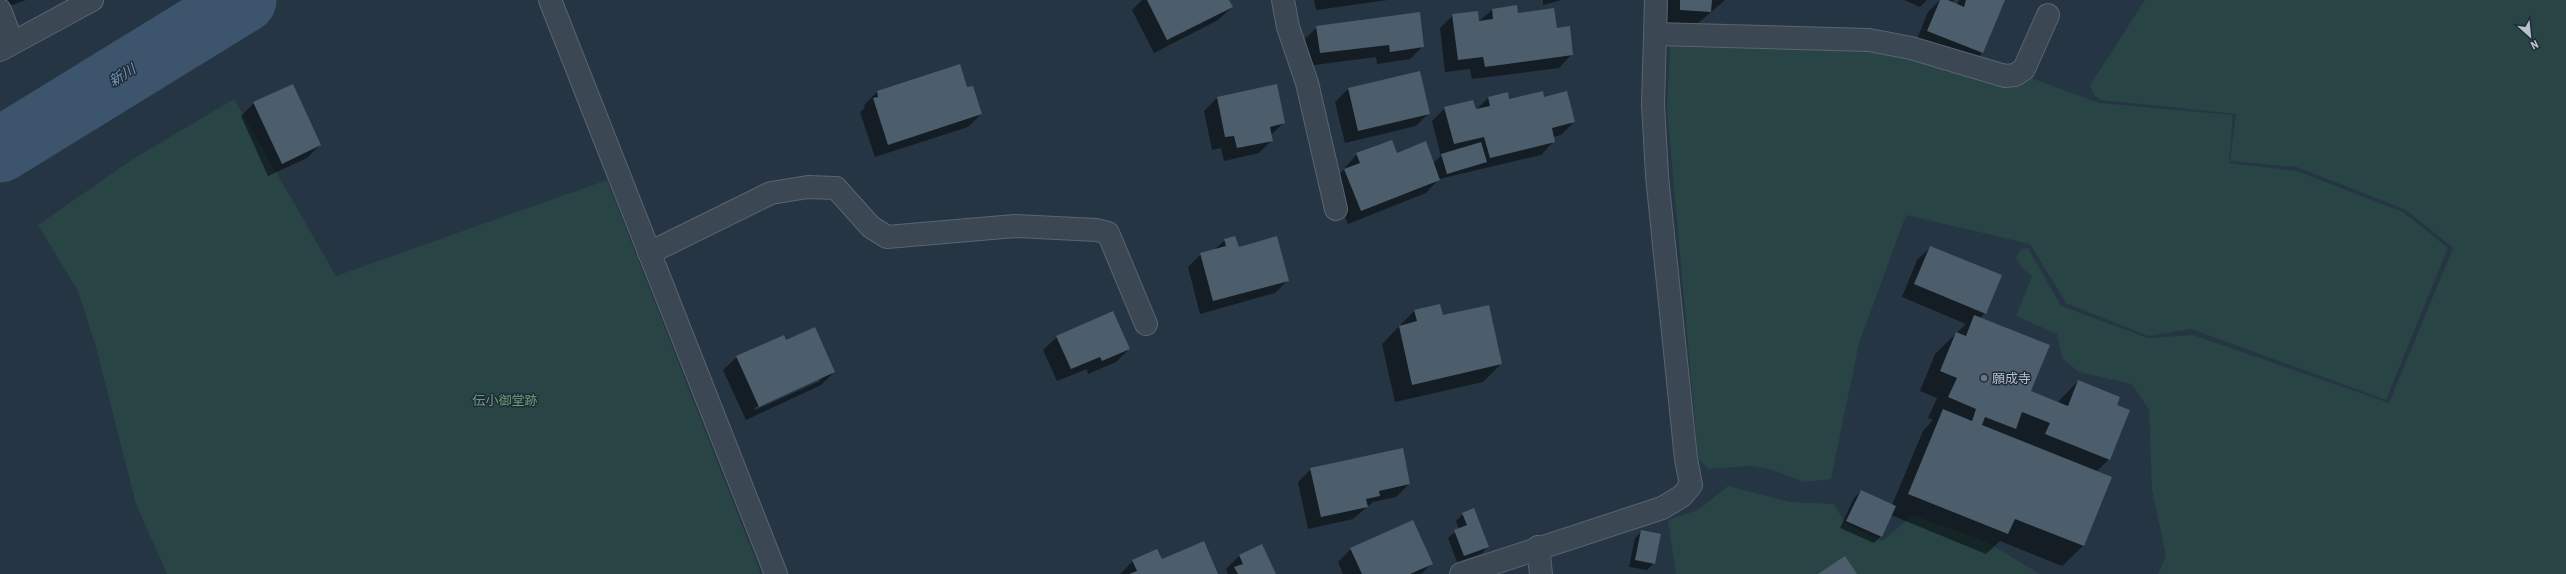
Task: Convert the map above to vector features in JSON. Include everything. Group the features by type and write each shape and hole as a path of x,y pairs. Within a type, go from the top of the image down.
{"street":[{"path":"0,10 6,46 92,0"},
{"path":"550,0 776,574"},
{"path":"1283,0 1288,27 1307,83 1336,209"},
{"path":"1461,574 1538,547 1662,508 1682,496 1691,485 1686,459 1657,176 1653,104 1656,0"},
{"path":"1656,34 1869,40 1911,48 2005,76 2015,75 2024,69 2048,15"},
{"path":"649,253 771,193 808,187 836,188 871,227 887,237 1014,226 1097,230 1108,233 1146,324"},
{"path":"1538,547 1541,574"}],"green space":[{"path":"2145,0 2566,0 2566,574 2158,574 2166,556 2152,490 2149,410 2132,384 2079,372 2062,358 2057,334 2016,316 2032,276 2024,270 2016,258 2021,249 2028,248 2061,306 2148,338 2193,335 2389,403 2453,248 2406,210 2297,167 2230,161 2236,114 2101,100 2094,95 2090,85"},
{"path":"1670,42 1867,47 2026,76 2099,103 2233,115 2229,163 2297,171 2403,212 2448,248 2386,400 2191,329 2148,336 2066,303 2030,244 1906,215 1859,343 1831,479 1804,482 1773,470 1750,466 1708,469 1698,458 1667,108"},
{"name":"伝小御堂跡","path":"234,99 336,276 607,180 761,574 167,574 136,504 97,351 78,291 38,225 133,159"},
{"path":"1728,486 1790,502 1834,504 1845,523 1882,541 1913,515 1987,542 2040,574 1676,574 1668,520 1698,510"}],"building":[{"path":"1147,0 1229,0 1233,7 1167,40"},
{"path":"1680,0 1712,0 1711,12 1680,10"},
{"path":"1940,0 1948,0 1964,7 1966,0 2005,0 1983,53 1927,31"},
{"path":"1517,5 1518,13 1554,8 1557,28 1570,26 1573,55 1485,67 1483,57 1458,60 1452,14 1478,11 1479,21 1493,19 1492,9"},
{"path":"1420,12 1424,47 1390,52 1389,45 1320,53 1316,26"},
{"path":"960,64 967,87 973,86 982,114 888,145 873,98 878,97 877,91"},
{"path":"1420,71 1430,114 1358,131 1348,88"},
{"path":"293,84 321,145 282,164 253,102"},
{"path":"1277,84 1285,123 1270,127 1273,141 1237,148 1234,136 1225,137 1217,97"},
{"path":"1543,91 1544,97 1567,91 1575,122 1552,128 1555,142 1490,158 1484,137 1454,144 1444,107 1473,100 1476,109 1490,106 1488,97 1508,92 1509,99"},
{"path":"1392,140 1397,153 1426,141 1440,180 1361,211 1344,169 1360,163 1356,153"},
{"path":"1481,142 1487,162 1447,174 1441,154"},
{"path":"1235,236 1239,247 1277,236 1289,281 1213,301 1200,253 1226,246 1224,239"},
{"path":"1930,246 2002,275 1986,314 1914,284"},
{"path":"1440,304 1443,315 1489,305 1502,364 1412,385 1399,326 1417,321 1414,310"},
{"path":"1113,311 1130,349 1102,361 1100,357 1071,369 1056,336"},
{"path":"1974,315 2050,345 2031,391 2068,406 2078,380 2120,397 2117,405 2130,410 2110,460 2045,434 2050,423 2022,412 2016,429 1985,417 1982,425 2112,477 2084,546 2015,519 2008,534 1908,494 1943,409 1972,421 1976,409 1948,397 1957,378 1940,371 1956,332 1966,336"},
{"path":"815,327 835,372 759,407 736,356 784,335 786,340"},
{"path":"1403,448 1410,484 1379,491 1380,496 1366,499 1368,507 1321,517 1310,468"},
{"path":"1861,490 1896,506 1882,537 1846,521"},
{"path":"1474,508 1489,547 1464,556 1454,530 1467,525 1462,513"},
{"path":"1413,520 1433,564 1410,574 1362,574 1350,548"},
{"path":"1641,530 1661,534 1655,564 1635,560"},
{"path":"1204,541 1218,574 1129,574 1137,571 1132,560 1157,549 1162,559"},
{"path":"1262,544 1276,574 1238,574 1234,567 1243,564 1239,555"},
{"path":"1845,556 1857,574 1818,574"}],"waterway":[{"name":"新川","path":"0,150 244,0"}],"place":[{"name":"願成寺","path":"1984,378"}]}
